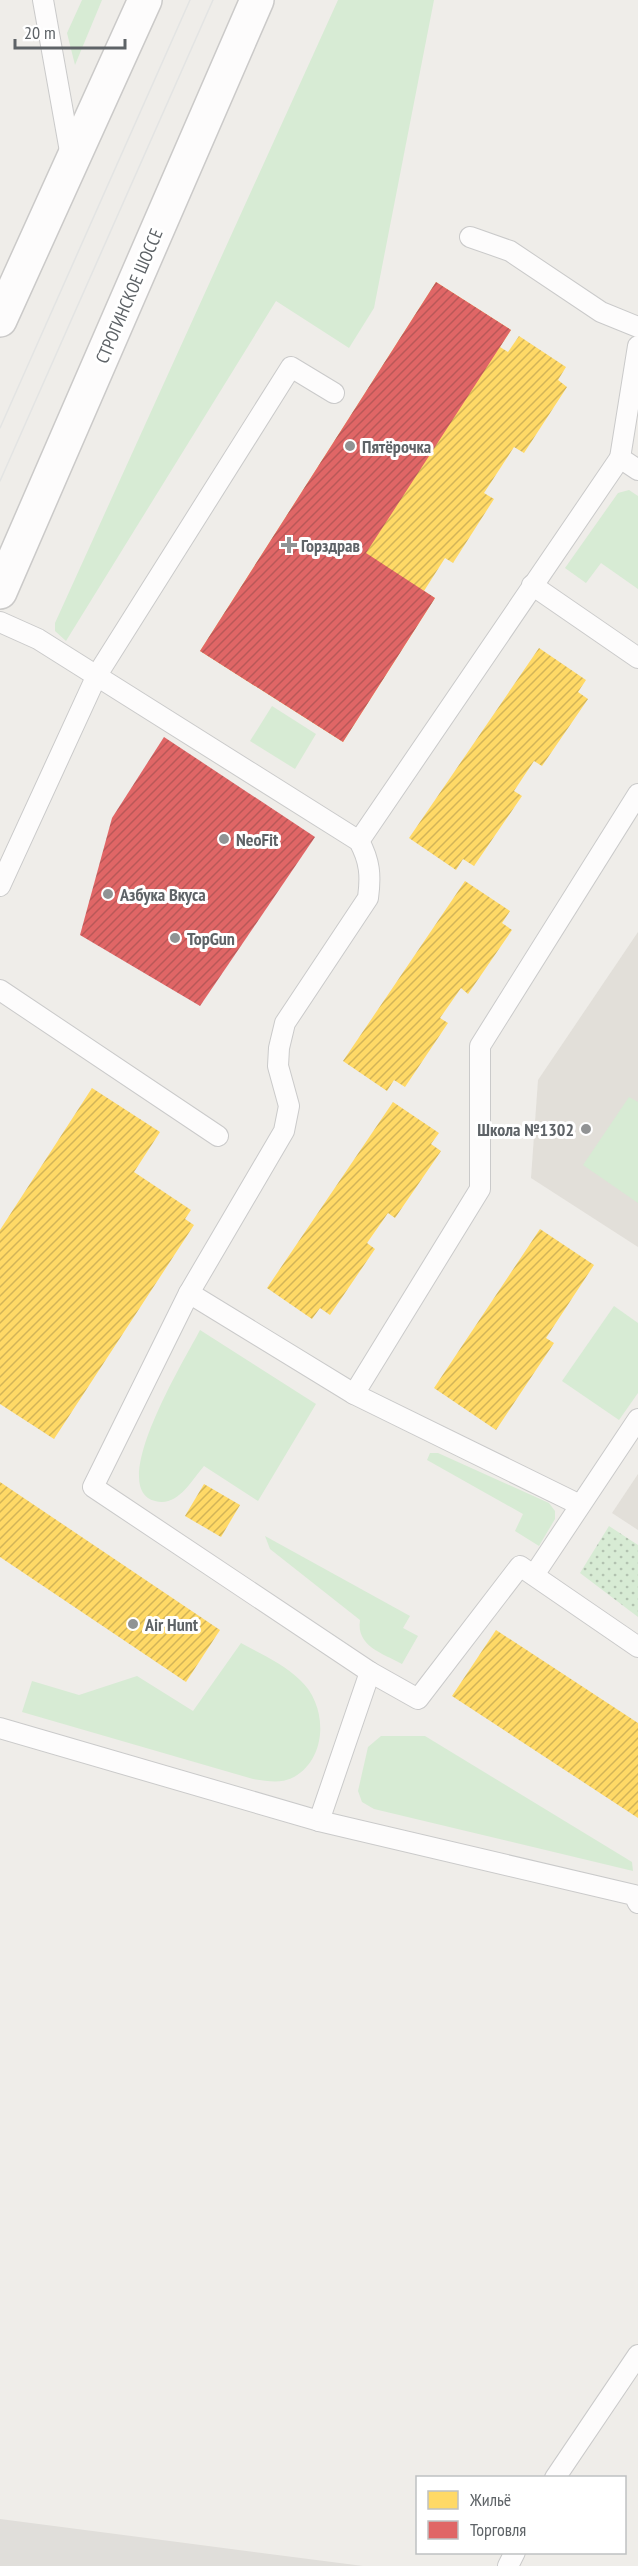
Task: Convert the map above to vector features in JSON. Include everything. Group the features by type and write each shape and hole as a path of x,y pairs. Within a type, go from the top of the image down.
{"main road":[{"path":"0,320 145,0"},
{"name":"СТРОГИНСКОЕ ШОССЕ","path":"0,592 257,0"}],"lane":[{"path":"43,0 71,159"},
{"path":"471,237 510,250 601,312 638,327"},
{"path":"359,841 620,458 638,346"},
{"path":"0,886 97,675 291,367 334,393"},
{"path":"620,458 638,470"},
{"path":"532,585 638,658"},
{"path":"0,622 38,639 359,841 368,858 371,876 368,898 285,1023 279,1048 278,1066 289,1106 284,1131 189,1293 93,1487 370,1672 418,1699 520,1566 638,1647"},
{"path":"354,1394 480,1189 480,1046 638,794"},
{"path":"0,990 218,1136"},
{"path":"189,1293 354,1394 580,1505"},
{"path":"534,1575 638,1419"},
{"path":"319,1821 370,1672"},
{"path":"0,1728 319,1821 634,1895 638,1903"},
{"path":"556,2476 638,2355"}],"shaded area":[{"name":"Школа №1302","path":"638,932 638,1247 531,1178 538,1080"},
{"path":"638,1474 638,1530 612,1513"},
{"path":"0,2519 363,2566 0,2566"}],"green space":[{"path":"82,0 102,0 75,65 67,33"},
{"path":"338,0 434,0 374,308 349,348 276,301 66,641 55,631 55,623"},
{"path":"629,490 638,496 638,589 601,563 586,583 565,568 618,493"},
{"path":"272,706 316,734 295,769 250,741"},
{"path":"629,1097 638,1102 638,1203 583,1165"},
{"path":"614,1306 638,1323 638,1393 619,1420 562,1381"},
{"path":"200,1330 316,1404 258,1501 204,1466 189,1485 171,1500 155,1501 142,1491 139,1472 144,1448 154,1420"},
{"path":"430,1453 438,1453 549,1503 555,1511 555,1519 539,1546 515,1531 523,1514 427,1460"},
{"path":"609,1526 638,1545 638,1617 580,1573"},
{"path":"265,1536 410,1616 403,1628 418,1636 402,1664 372,1648 362,1636 360,1620 270,1549"},
{"path":"241,1643 294,1674 309,1690 315,1702 320,1730 314,1757 294,1777 284,1781 253,1779 22,1712 32,1681 79,1695 137,1676 193,1711"},
{"path":"381,1736 425,1736 632,1862 633,1871 374,1809 362,1802 358,1791 368,1747"}],"building: Жильё":[{"path":"436,282 511,330 500,347 508,352 519,336 566,367 558,380 567,387 524,453 514,447 484,493 494,499 453,563 445,558 424,591 435,598 343,742 200,651"},
{"path":"539,648 586,680 578,692 588,699 542,766 534,761 514,791 522,796 474,866 463,859 456,870 409,838"},
{"path":"465,881 510,911 502,923 512,930 468,994 461,988 440,1018 448,1023 405,1087 394,1080 387,1091 343,1061"},
{"path":"92,1088 160,1132 134,1172 191,1210 185,1219 194,1225 54,1439 0,1404 0,1230"},
{"path":"393,1102 439,1133 431,1144 441,1151 395,1218 388,1213 367,1243 375,1249 330,1315 320,1308 312,1319 267,1288"},
{"path":"540,1229 594,1265 546,1338 554,1343 496,1430 434,1388"},
{"path":"0,1482 220,1630 186,1682 0,1557"},
{"path":"204,1484 240,1505 221,1537 185,1516"},
{"path":"496,1630 638,1723 638,1818 452,1696"}],"building: Торговля":[{"path":"436,282 511,330 366,553 435,598 343,742 200,651"},
{"path":"164,737 315,837 200,1006 80,935 112,818"}],"tram line":[{"path":"0,428 190,0"},
{"path":"0,481 213,0"}],"place":[{"name":"Пятёрочка","path":"350,446"},
{"name":"Горздрав","path":"289,545"},
{"name":"NeoFit","path":"224,839"},
{"name":"Азбука Вкуса","path":"108,894"},
{"name":"TopGun","path":"175,938"},
{"name":"Школа №1302","path":"586,1129"},
{"name":"Air Hunt","path":"133,1624"}]}
